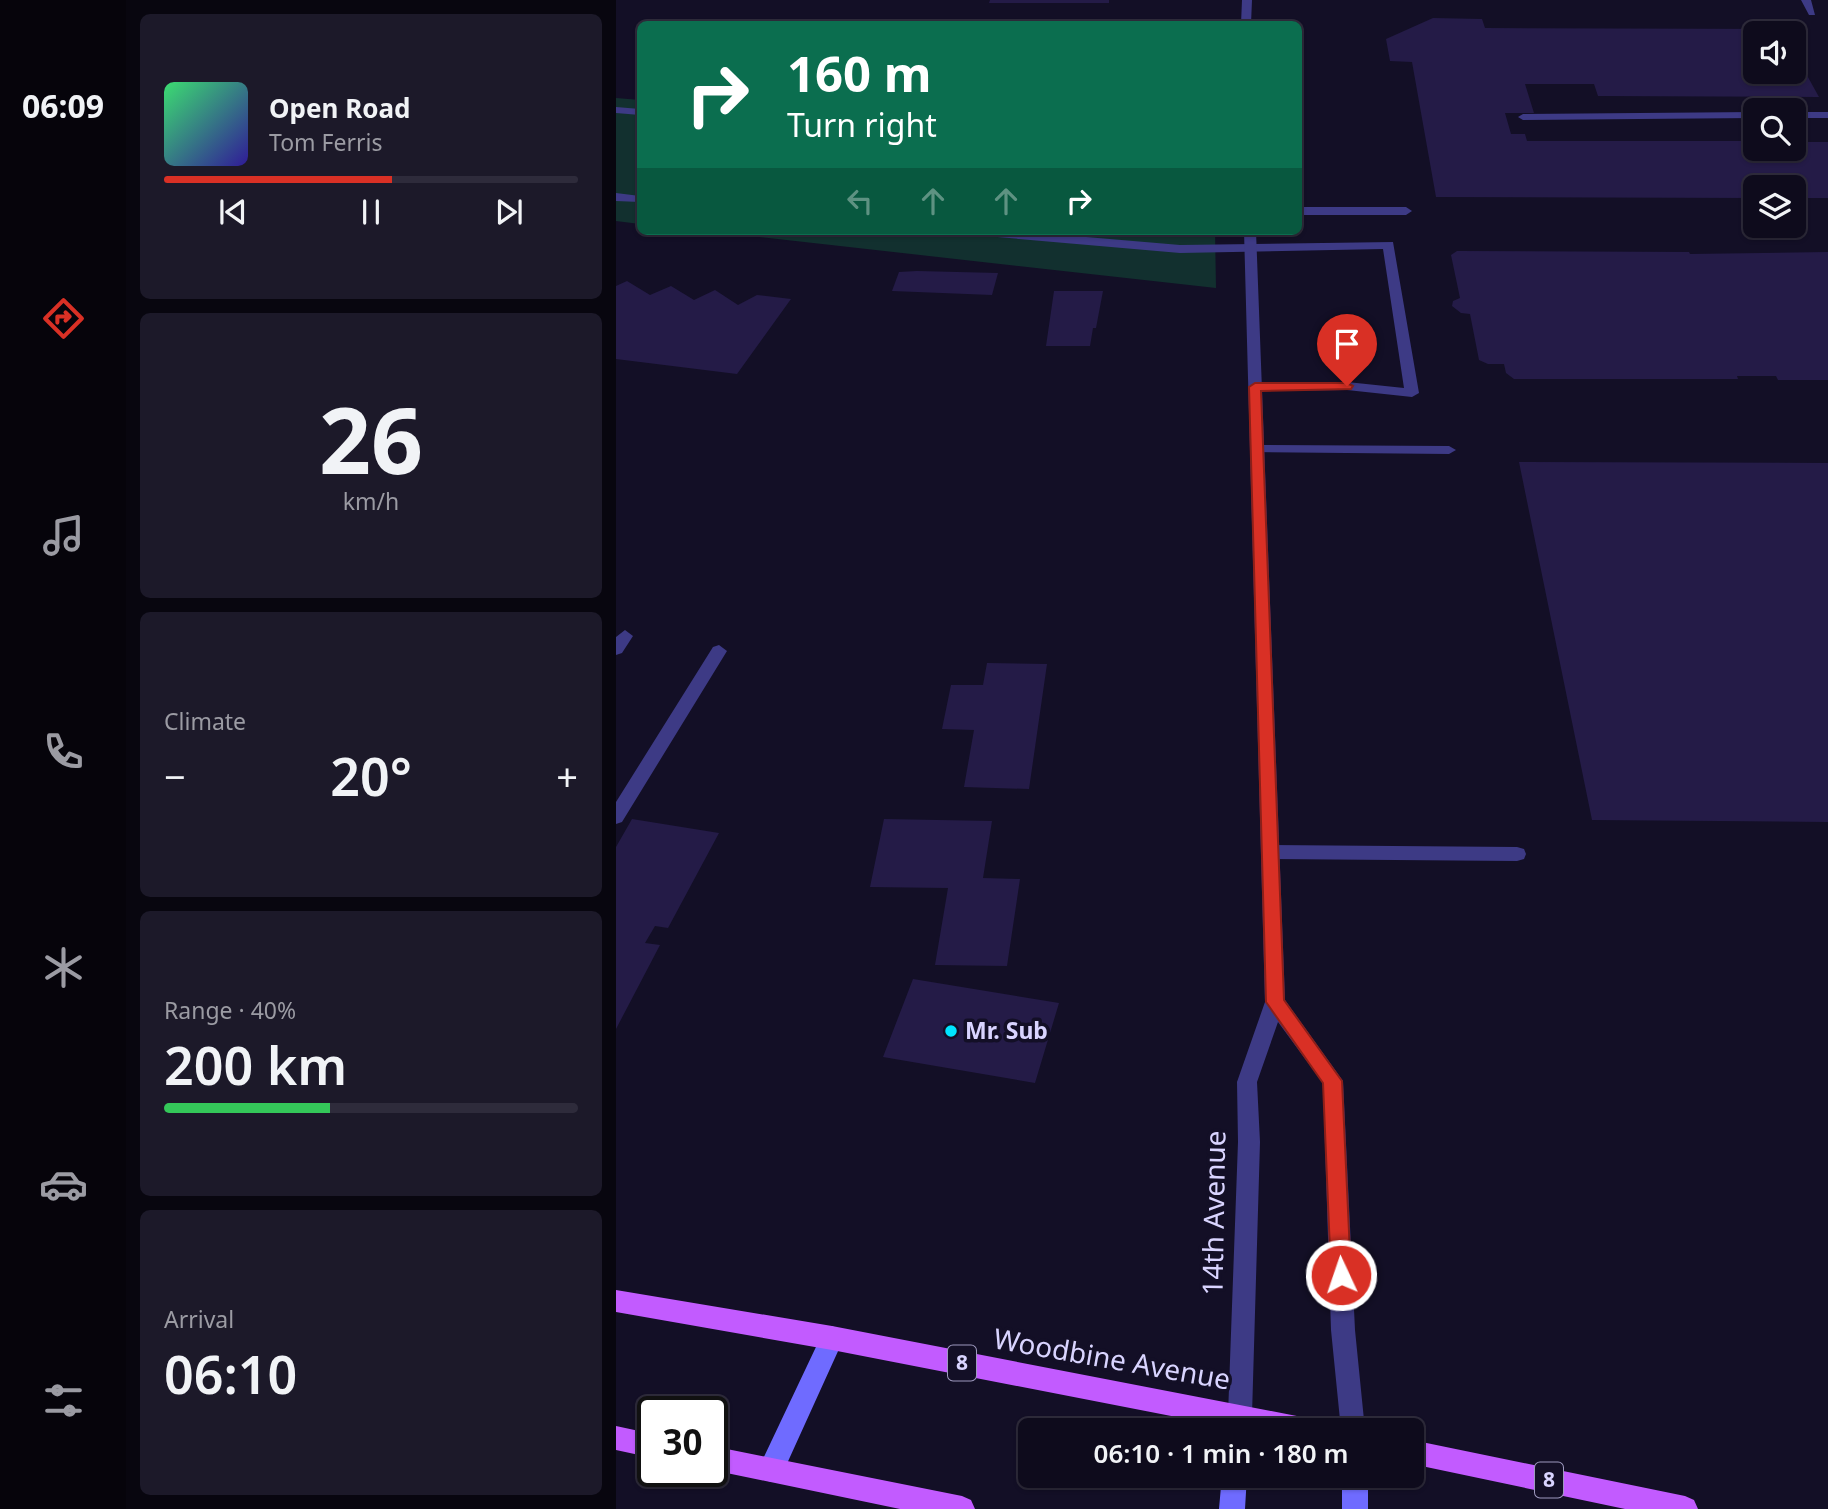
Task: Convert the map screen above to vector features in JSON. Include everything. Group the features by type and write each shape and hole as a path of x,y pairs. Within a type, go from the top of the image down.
{"main road":[{"name":"Woodbine Avenue","path":"616,1301 832,1338 1220,1418"},
{"path":"771,1470 832,1338"},
{"path":"616,1438 637,1443"},
{"name":"8","path":"1424,1455 1685,1509"},
{"path":"728,1461 962,1509"},
{"path":"1233,1509 1234,1488"},
{"path":"1355,1488 1355,1509"}],"street":[{"path":"1246,21 1247,0"},
{"path":"1807,0 1812,13"},
{"path":"616,110 637,112"},
{"path":"1523,117 1743,115"},
{"path":"1806,115 1828,115"},
{"path":"616,197 637,199"},
{"path":"1302,211 1406,211"},
{"path":"1061,235 1180,249 1250,238 1390,245 1412,393 1347,386 1255,387"},
{"name":"14th Avenue","path":"1239,1418 1249,1142 1247,1082 1275,1002 1250,238"},
{"path":"1257,449 1449,450"},
{"path":"616,817 719,651"},
{"path":"1270,852 1517,854"},
{"path":"1275,1002 1333,1081 1343,1330 1352,1418"}],"green space":[{"path":"616,98 637,100 637,224 616,221"},
{"path":"741,235 1215,235 1216,288"}],"building":[{"path":"990,0 1109,0 1109,3 989,3"},
{"path":"1433,18 1482,19 1485,28 1743,29 1743,84 1806,84 1806,74 1819,97 1598,96 1594,84 1525,84 1534,113 1505,113 1511,134 1525,134 1527,141 1743,141 1743,161 1806,161 1806,142 1828,142 1828,198 1806,198 1806,175 1743,175 1743,198 1436,197 1412,62 1390,61 1386,39"},
{"path":"1457,251 1690,254 1828,252 1828,380 1778,380 1776,376 1737,376 1738,379 1514,379 1506,373 1504,364 1488,364 1479,360 1470,314 1461,313 1452,306 1453,301 1460,298 1451,255"},
{"path":"899,272 998,273 992,295 892,291"},
{"path":"627,281 650,295 671,286 694,300 715,290 738,305 757,295 791,299 737,374 616,359 616,286"},
{"path":"1054,291 1103,291 1090,346 1046,346"},
{"path":"1519,462 1828,463 1828,822 1592,820"},
{"path":"987,663 1047,664 1029,789 964,787 974,730 942,729 951,685 983,685"},
{"path":"632,819 719,833 668,928 655,926 645,943 660,945 616,1029 616,847"},
{"path":"884,819 992,821 983,878 1020,879 1007,966 935,965 948,888 870,887"},
{"path":"913,979 1059,1003 1035,1083 883,1057"}],"place":[{"name":"Mr. Sub","path":"951,1031"}],"route":[{"path":"1341,1275 1333,1081 1275,1002 1255,387 1347,386"}]}
